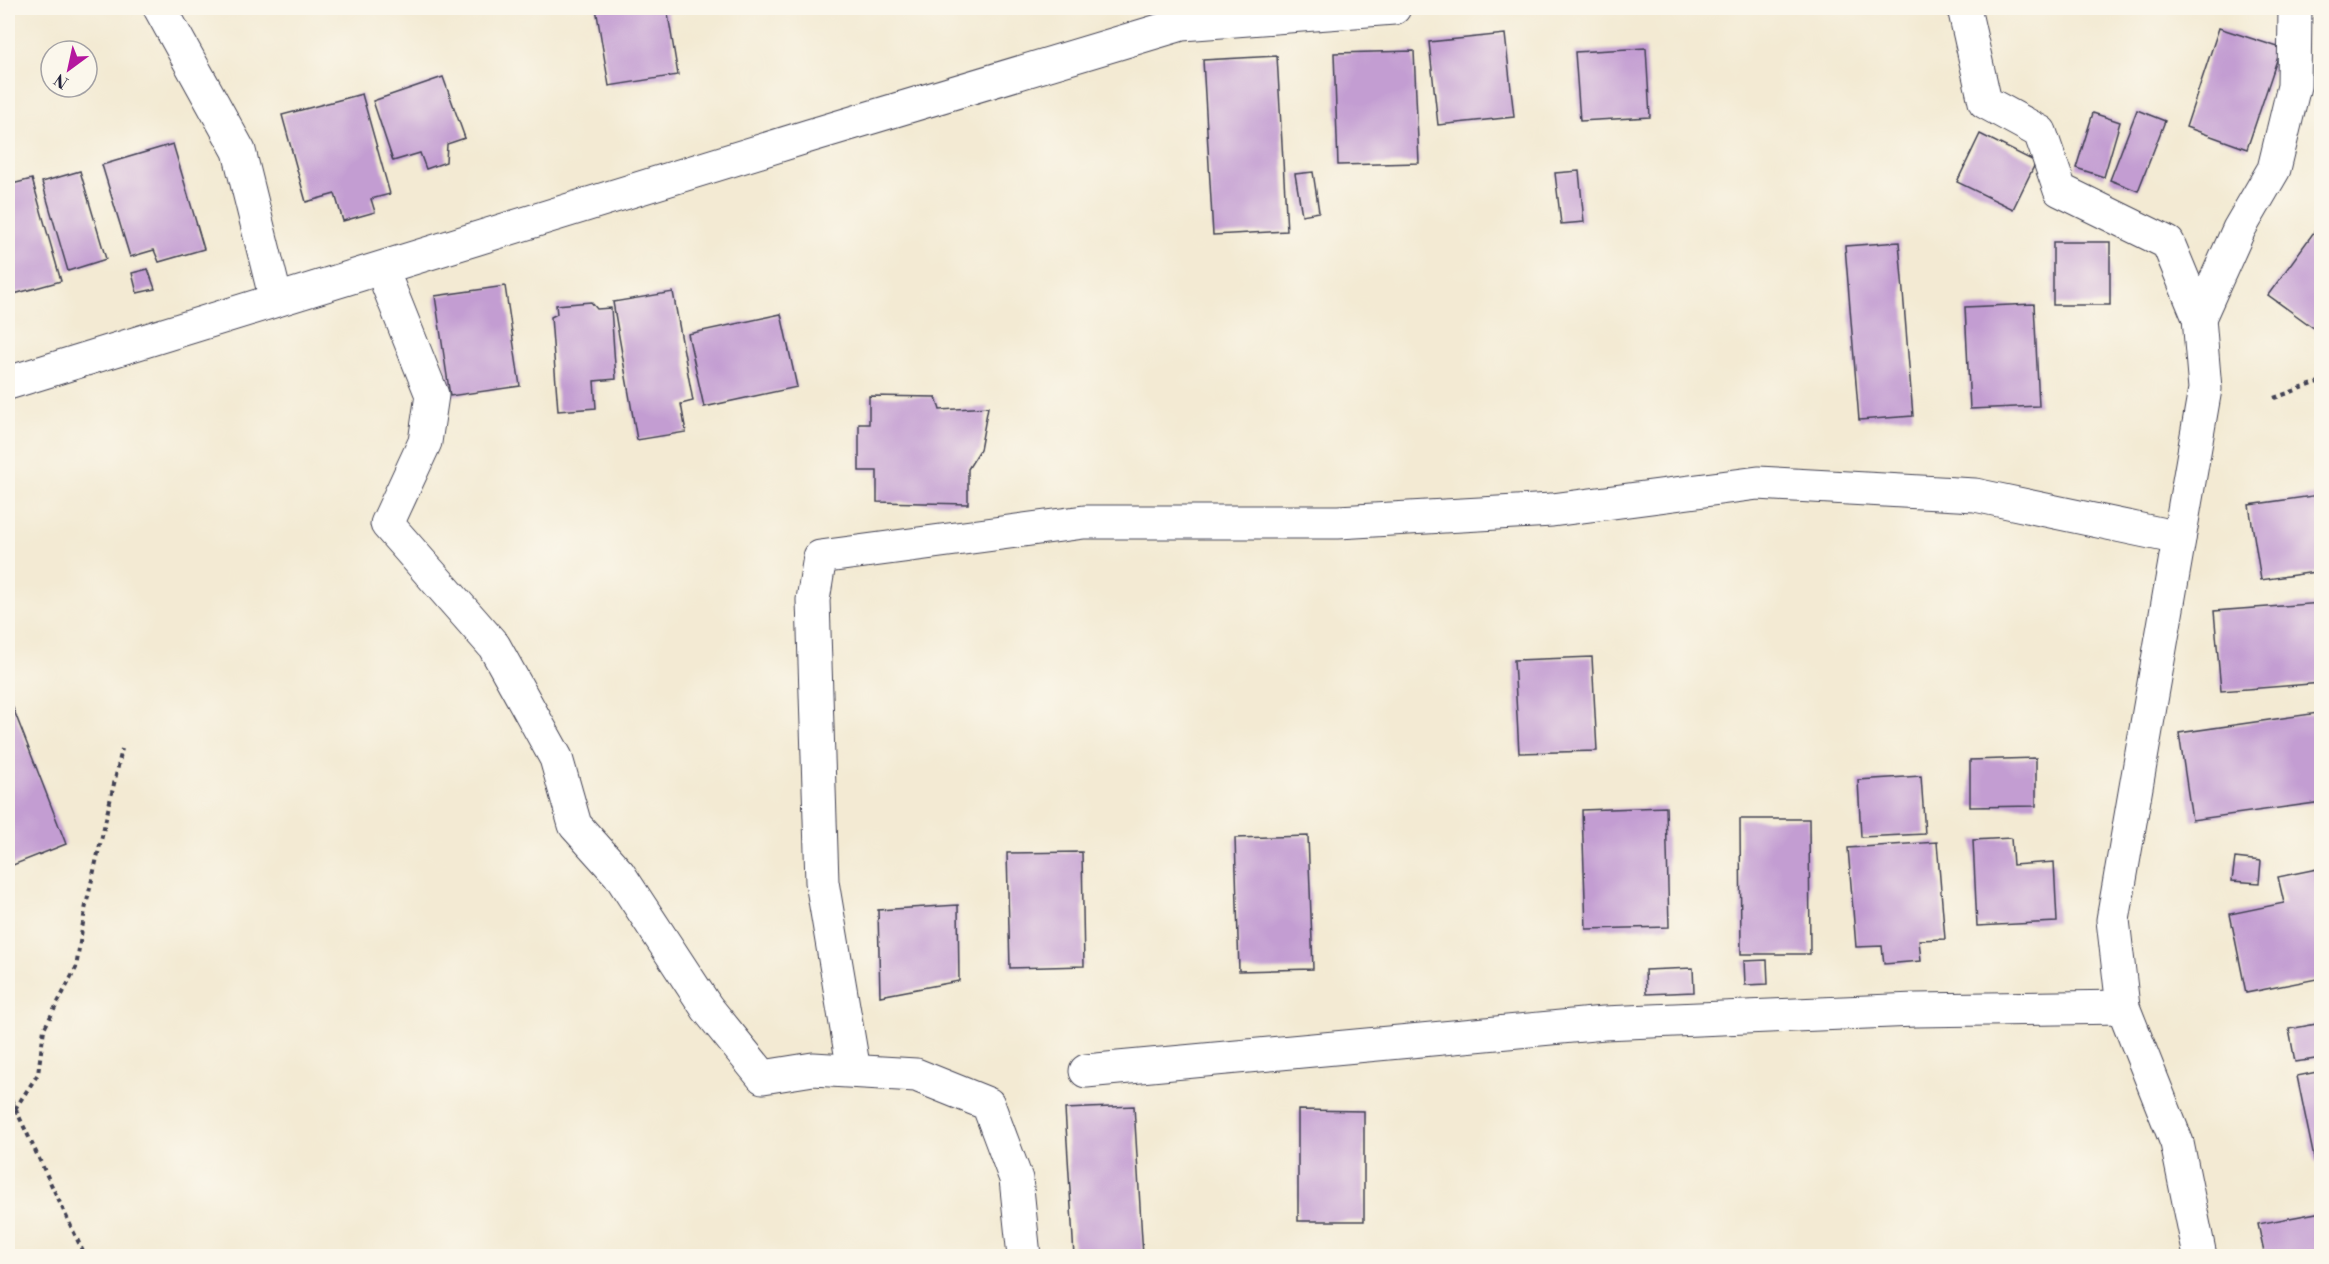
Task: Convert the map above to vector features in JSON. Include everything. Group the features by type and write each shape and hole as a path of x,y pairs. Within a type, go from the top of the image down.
{"street":[{"path":"160,8 239,152 276,300"},
{"path":"8,383 808,136 1182,24 1394,8"},
{"path":"1964,8 1985,102 2040,132 2060,190 2168,243 2199,318 2205,389 2113,920 2123,1007 2177,1143 2199,1257"},
{"path":"2199,318 2239,229 2274,170 2294,86 2295,8"},
{"path":"388,285 432,395 424,442 387,524 494,646 556,758 575,825 619,874 707,1008 763,1077 813,1069 916,1075 988,1104 1016,1179 1024,1257"},
{"path":"854,1071 822,882 813,600 820,557 1084,522 1338,522 1552,510 1758,483 1975,495 2179,538"},
{"path":"1086,1071 1604,1023 1915,1010 2123,1007"}],"path":[{"path":"2274,398 2322,381"},
{"path":"15,1109 38,1074 44,1029 76,968 85,910 122,749"},
{"path":"8,1093 85,1257"}],"building":[{"path":"596,8 667,8 678,75 609,86"},
{"path":"2219,28 2281,48 2247,149 2186,127"},
{"path":"1505,34 1514,117 1438,125 1429,42"},
{"path":"1646,48 1650,117 1580,121 1575,52"},
{"path":"1414,51 1419,163 1338,165 1334,53"},
{"path":"1277,56 1287,231 1213,235 1203,60"},
{"path":"443,77 465,138 447,144 446,162 426,169 420,153 393,161 373,101"},
{"path":"362,94 390,194 371,199 375,212 343,221 335,194 306,202 282,115"},
{"path":"2137,110 2165,121 2138,191 2110,180"},
{"path":"2093,113 2120,122 2104,177 2076,168"},
{"path":"1980,134 2036,162 2013,209 1957,182"},
{"path":"173,144 204,249 159,262 154,250 130,257 102,165"},
{"path":"80,171 106,259 68,271 42,182"},
{"path":"1579,171 1584,222 1561,224 1555,173"},
{"path":"1313,172 1319,212 1302,215 1295,174"},
{"path":"32,179 61,281 14,294 8,270 8,185"},
{"path":"2322,221 2322,334 2268,295"},
{"path":"1899,242 1913,416 1859,420 1845,246"},
{"path":"2053,242 2110,242 2110,305 2053,305"},
{"path":"148,269 155,289 137,293 132,273"},
{"path":"505,286 520,386 450,396 435,296"},
{"path":"673,292 693,401 681,404 686,432 637,440 613,302"},
{"path":"591,302 597,309 611,308 616,379 594,381 596,408 558,411 551,317 557,314 556,305"},
{"path":"2034,304 2039,406 1970,409 1965,307"},
{"path":"781,314 797,387 704,407 688,334"},
{"path":"869,396 936,397 940,410 988,407 980,450 968,469 968,504 877,502 877,471 859,471 859,424 869,424"},
{"path":"2319,495 2322,509 2322,571 2261,580 2249,505"},
{"path":"2322,603 2322,683 2221,691 2214,611"},
{"path":"1592,657 1597,751 1519,753 1514,660"},
{"path":"8,695 66,844 8,867"},
{"path":"2318,713 2322,732 2322,802 2192,820 2179,733"},
{"path":"2036,758 2036,806 1970,807 1970,760"},
{"path":"1921,776 1925,834 1861,837 1858,780"},
{"path":"1666,807 1669,927 1586,929 1582,810"},
{"path":"1740,819 1809,819 1810,954 1741,954"},
{"path":"1308,836 1313,969 1239,971 1235,838"},
{"path":"2011,838 2013,865 2054,862 2057,922 1977,926 1973,840"},
{"path":"1937,842 1945,939 1919,940 1921,961 1884,964 1882,946 1856,947 1848,848"},
{"path":"1082,852 1084,966 1010,968 1007,853"},
{"path":"2235,858 2261,861 2259,883 2232,881"},
{"path":"2322,868 2322,978 2246,993 2230,914 2284,903 2278,877"},
{"path":"958,905 959,981 880,996 878,910"},
{"path":"1767,960 1768,984 1745,985 1744,961"},
{"path":"1693,968 1694,992 1646,994 1645,970"},
{"path":"2322,1023 2322,1058 2295,1062 2289,1029"},
{"path":"2322,1071 2322,1162 2315,1163 2297,1076"},
{"path":"1134,1106 1143,1256 1074,1256 1065,1109"},
{"path":"1298,1110 1364,1111 1364,1221 1298,1221"},
{"path":"2322,1212 2322,1256 2265,1256 2258,1224"}]}
